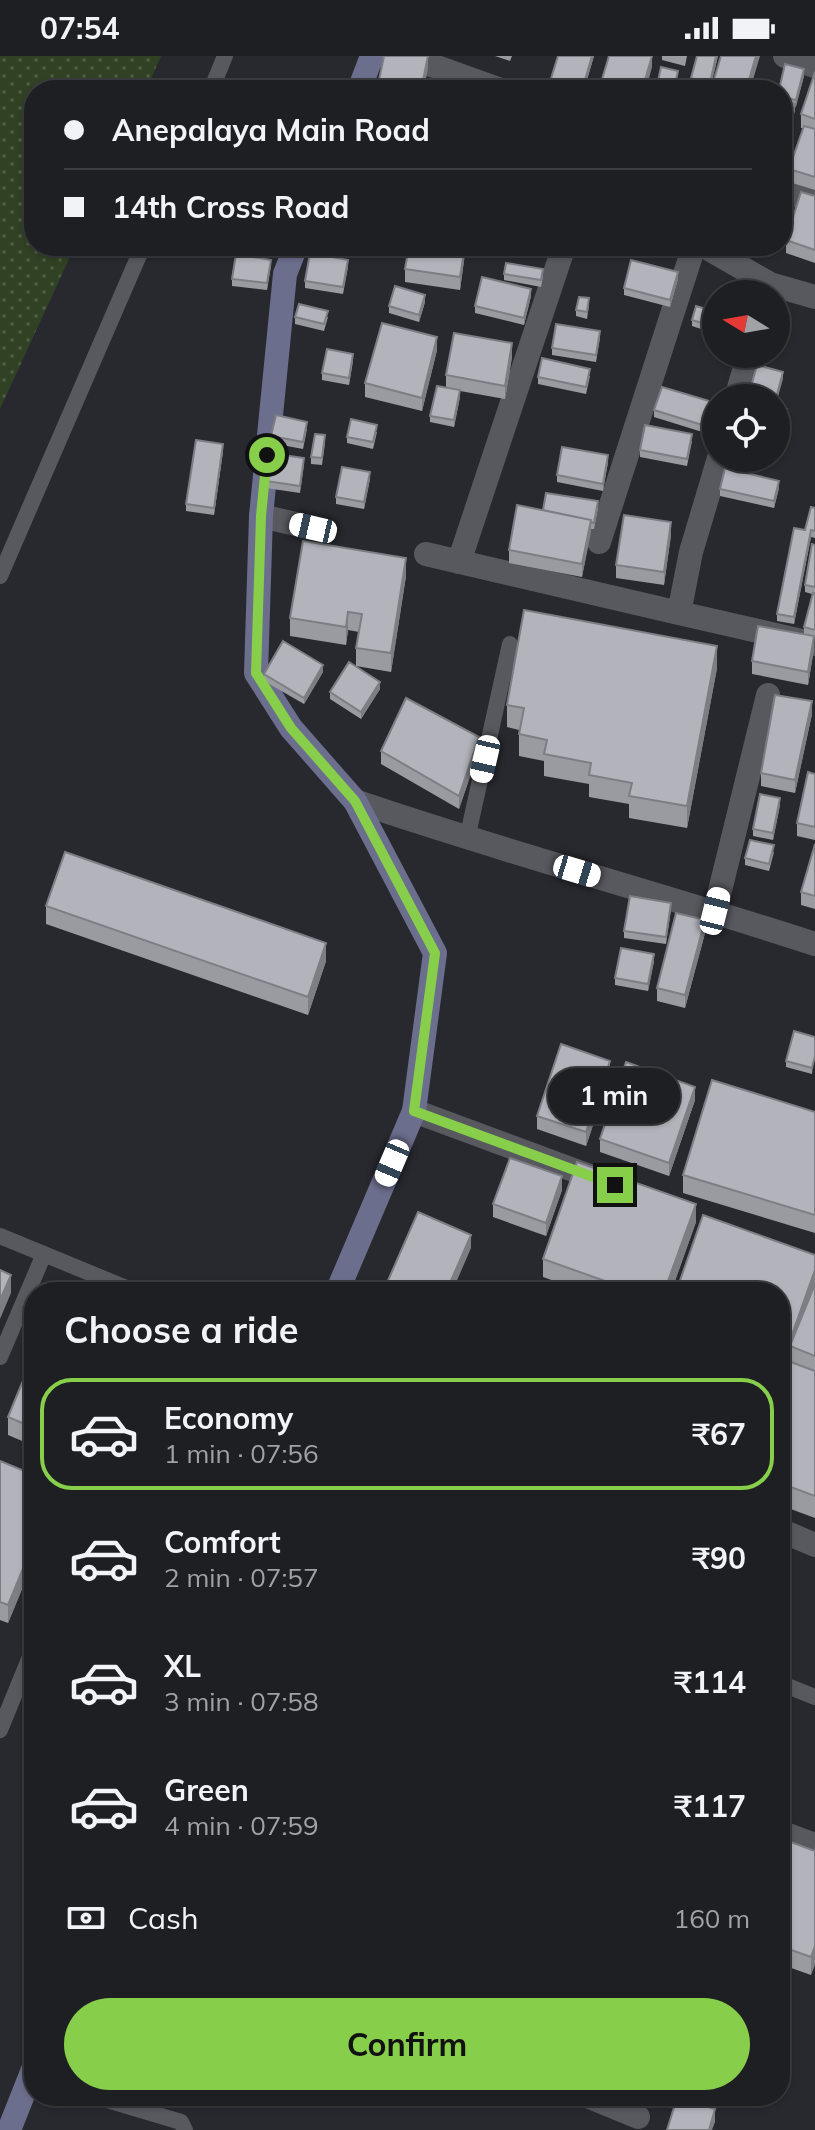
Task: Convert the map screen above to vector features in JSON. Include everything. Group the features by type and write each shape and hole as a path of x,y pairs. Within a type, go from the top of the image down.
{"street":[{"path":"363,80 372,56"},
{"path":"406,56 473,80"},
{"path":"785,56 815,66"},
{"path":"792,194 815,202"},
{"path":"292,256 285,274 261,516 256,673 291,728 355,801 435,953 414,1111 341,1282"},
{"path":"459,562 561,256"},
{"path":"599,542 691,256"},
{"path":"719,256 755,280"},
{"path":"790,293 815,297"},
{"path":"679,613 691,552 715,472"},
{"path":"261,516 313,528"},
{"path":"426,554 815,644"},
{"path":"715,911 768,695"},
{"path":"355,801 467,839 715,911 815,944"},
{"path":"414,1111 622,1188"},
{"path":"790,1534 815,1545"},
{"path":"790,1836 815,1845"},
{"path":"9,2130 24,2095"},
{"path":"611,2106 638,2117"}],"lane":[{"path":"215,80 225,56"},
{"path":"0,576 139,256"},
{"path":"467,839 510,644"},
{"path":"0,1236 112,1282"},
{"path":"32,1282 44,1254"},
{"path":"0,1357 24,1301"},
{"path":"0,1730 24,1671"},
{"path":"790,1687 815,1697"},
{"path":"127,2106 181,2122 185,2130"}],"green space":[{"path":"0,56 161,56 150,80 24,80 24,256 70,256 0,409"}],"building":[{"path":"384,56 428,56 423,80 379,80"},
{"path":"558,56 592,56 585,80 551,80"},
{"path":"609,56 652,56 645,80 602,80"},
{"path":"697,56 716,56 711,80 691,78"},
{"path":"721,56 756,56 749,80 714,80"},
{"path":"785,64 804,69 796,100 792,99 792,80 781,80"},
{"path":"661,67 678,71 676,80 658,80"},
{"path":"815,72 815,119 801,114"},
{"path":"804,126 815,129 815,177 792,170 792,160"},
{"path":"801,192 815,196 815,250 792,242 792,221"},
{"path":"236,256 271,260 267,283 232,279"},
{"path":"309,256 348,260 343,287 305,281"},
{"path":"407,256 463,256 460,277 405,269"},
{"path":"631,260 678,272 670,300 624,288"},
{"path":"506,263 543,269 541,280 504,274"},
{"path":"482,277 531,289 524,318 475,306"},
{"path":"395,286 425,295 419,315 389,306"},
{"path":"579,297 589,298 587,312 576,310"},
{"path":"299,304 328,311 324,324 295,317"},
{"path":"696,306 702,308 702,323 692,320"},
{"path":"382,323 437,337 422,398 365,383"},
{"path":"556,324 600,331 596,355 552,348"},
{"path":"454,333 512,343 505,386 446,375"},
{"path":"327,349 353,354 349,378 322,373"},
{"path":"542,358 590,369 586,387 538,377"},
{"path":"756,368 783,372 780,384 752,384"},
{"path":"437,386 460,390 454,420 430,416"},
{"path":"662,387 702,399 702,425 654,410"},
{"path":"276,415 307,422 303,442 271,436"},
{"path":"351,419 377,425 373,442 347,437"},
{"path":"645,425 692,434 687,459 640,450"},
{"path":"315,434 325,435 322,458 311,457"},
{"path":"196,440 223,444 214,508 186,504"},
{"path":"562,447 608,455 603,484 557,475"},
{"path":"270,453 304,458 300,486 266,481"},
{"path":"342,467 370,472 364,502 336,497"},
{"path":"724,472 742,472 779,481 774,501 720,489"},
{"path":"546,493 598,501 594,523 543,510"},
{"path":"517,505 591,520 582,564 509,550"},
{"path":"811,507 815,508 815,531 811,530 794,617 777,614 794,528 805,530"},
{"path":"624,515 671,522 664,572 616,565"},
{"path":"303,541 406,558 391,653 356,648 362,614 348,612 346,627 290,618"},
{"path":"812,544 815,545 815,587 805,585"},
{"path":"815,594 815,630 804,627"},
{"path":"524,610 717,646 687,806 629,796 632,783 589,775 591,763 544,754 547,740 519,734 524,708 507,705"},
{"path":"758,626 814,636 808,672 752,661"},
{"path":"283,641 323,665 304,698 264,674"},
{"path":"349,662 380,682 361,712 330,692"},
{"path":"775,695 812,701 795,780 761,773"},
{"path":"406,698 479,737 459,796 381,751"},
{"path":"808,772 815,774 815,827 797,823"},
{"path":"760,794 780,798 773,833 753,829"},
{"path":"750,840 774,845 769,864 745,858"},
{"path":"815,844 815,896 801,892"},
{"path":"65,852 326,943 308,997 46,906"},
{"path":"630,896 671,903 666,937 624,931"},
{"path":"676,913 705,920 685,995 657,988"},
{"path":"621,948 654,954 648,984 615,978"},
{"path":"794,1031 815,1037 812,1068 786,1061"},
{"path":"561,1044 610,1061 586,1132 537,1116"},
{"path":"626,1062 695,1087 669,1163 600,1139"},
{"path":"712,1080 815,1112 815,1215 683,1175"},
{"path":"510,1158 562,1176 546,1223 493,1204"},
{"path":"577,1162 696,1204 668,1282 608,1282 543,1259"},
{"path":"418,1212 471,1235 450,1282 387,1282"},
{"path":"703,1215 815,1255 815,1270 790,1340 790,1282 680,1282"},
{"path":"0,1270 11,1275 0,1300"},
{"path":"815,1284 815,1356 790,1346"},
{"path":"790,1362 815,1371 815,1496 790,1487"},
{"path":"24,1378 24,1424 8,1417"},
{"path":"0,1461 24,1471 24,1566 8,1605 0,1602"},
{"path":"790,1842 815,1851 815,1946 811,1957 790,1950"},
{"path":"674,2106 715,2109 709,2130 667,2130"}],"route":[{"path":"267,455 261,516 256,673 291,728 355,801 435,953 414,1111 615,1185"}]}
